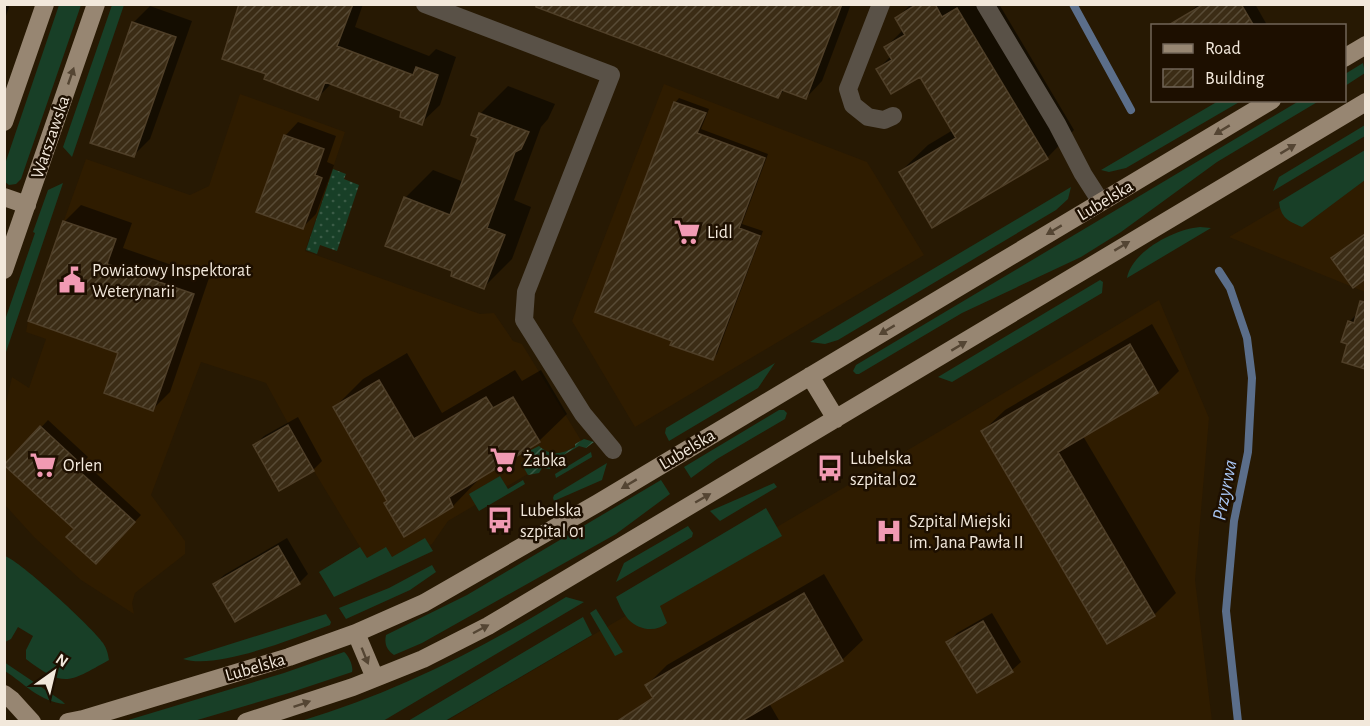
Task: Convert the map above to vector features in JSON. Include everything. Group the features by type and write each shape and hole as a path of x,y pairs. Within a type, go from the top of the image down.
{"main road":[{"path":"4,122 45,4"},
{"name":"Warszawska","path":"4,270 96,4"},
{"path":"1346,57 1365,45"},
{"name":"Lubelska","path":"68,722 289,657 356,633 424,603 1269,102"},
{"path":"246,722 288,709 423,659 488,626 1365,102"},
{"path":"4,196 27,205"},
{"path":"810,376 836,419"},
{"path":"356,633 375,678"},
{"path":"4,694 36,721"}],"street":[{"path":"425,4 611,75 526,292 524,320 583,414 613,450"},
{"path":"881,4 848,89 853,105 868,117 884,120 893,116"},
{"path":"985,4 1101,202"}],"shaded area":[{"path":"664,84 867,162 924,255 635,427 572,321"},
{"path":"240,94 345,132 305,251 480,314 494,313 513,341 522,344 582,442 448,521 432,544 375,574 327,567 360,547 314,471 266,383 201,362 151,495 185,541 185,554 135,593 132,603 134,614 81,580 34,537 5,505 5,407 12,377 29,388 46,339 26,332 28,321 86,159 190,195 209,186"},
{"path":"1365,157 1365,292 1229,237"},
{"name":"Szpital Miejski im. Jana Pawła II","path":"1159,300 1209,418 1195,580 1212,721 445,722 947,427"}],"green space":[{"path":"59,5 81,5 21,179 16,184 9,185 5,182 5,164"},
{"path":"112,5 124,5 72,157 63,147"},
{"path":"1363,63 1365,73 1346,85 1346,73"},
{"path":"1217,102 1239,102 1126,168 1109,172 1101,170"},
{"path":"1297,102 1317,102 1217,162 1121,232 1081,257 962,313 859,374 853,371 856,365"},
{"path":"1365,125 1365,136 1273,191 1279,177"},
{"path":"1365,150 1365,180 1302,227 1289,221 1283,215 1279,202"},
{"path":"333,169 346,174 344,179 359,185 337,251 320,245 317,254 306,250"},
{"path":"63,183 5,355 5,320 35,233 33,232 48,190"},
{"path":"1071,187 1068,199 1056,210 838,340 825,344 810,342"},
{"path":"1200,227 1211,228 1127,278 1137,259 1156,243 1179,232"},
{"path":"1100,280 1103,282 1102,293 952,382 938,377"},
{"path":"775,363 758,388 669,441 665,433 666,428"},
{"path":"779,410 787,413 785,419 717,459 691,478 684,467"},
{"path":"584,439 594,442 586,448 579,446 555,460 550,469 542,468 539,473 528,475 521,463 532,457 529,451 539,446 548,452 561,453 575,447 575,444"},
{"path":"591,452 592,457 556,478 555,474"},
{"path":"607,463 602,480 554,501 554,495"},
{"path":"500,476 508,489 523,480 525,484 479,511 469,494"},
{"path":"661,480 670,494 616,534 422,643 394,655 388,649 385,641 386,635 467,595"},
{"path":"774,483 777,487 720,521 710,511"},
{"path":"766,508 782,536 660,606 667,623 663,626 652,629 642,628 628,619 616,597"},
{"path":"688,526 693,533 692,537 616,582 624,563"},
{"path":"425,538 433,551 334,597 319,572 360,547 367,558 386,547 392,557"},
{"path":"5,556 40,582 97,635 103,643 109,660 75,677 59,678 39,669 26,659 26,650 33,636 18,627 11,639 5,642"},
{"path":"432,565 436,572 410,590 346,619 339,608 389,588"},
{"path":"566,597 584,602 383,721 301,721 370,697 437,668 470,652"},
{"path":"596,609 623,652 615,656 590,613"},
{"path":"326,614 331,622 330,625 256,651 216,660 183,659"},
{"path":"583,617 592,635 445,721 408,721"},
{"path":"344,652 350,661 352,672 289,693 194,721 125,721 284,673"},
{"path":"4,662 65,704 48,700 33,692 5,671"}],"building":[{"path":"239,4 353,4 337,46 413,75 416,67 438,75 422,125 400,117 401,111 325,82 318,100 264,79 266,74 222,59"},
{"path":"536,4 842,4 806,99 782,90 778,98 536,7"},
{"path":"917,4 935,4 942,17 957,8 1048,159 932,228 899,172 956,138 920,77 891,94 876,69 892,60 884,47 905,35 895,18"},
{"path":"1204,4 1241,4 1253,24 1170,24"},
{"path":"132,22 176,37 134,157 90,143"},
{"name":"Lidl","path":"674,102 706,113 697,133 765,158 739,228 760,236 713,360 670,345 672,341 595,312"},
{"path":"479,113 529,132 521,149 515,152 487,228 505,235 484,289 451,276 452,271 385,246 404,197 450,215 478,138 471,135"},
{"path":"284,135 324,149 315,175 322,178 303,229 256,212"},
{"path":"63,221 116,239 107,264 194,294 153,411 104,393 118,353 28,321"},
{"path":"1365,234 1365,279 1353,288 1331,258"},
{"path":"1360,301 1365,302 1365,369 1342,362 1347,344 1341,342 1348,321 1354,323"},
{"path":"1130,344 1158,393 1058,452 1155,616 1107,644 981,431"},
{"path":"379,380 414,439 486,397 493,408 513,397 540,442 449,497 453,507 404,537 384,503 387,501 333,407"},
{"path":"288,425 314,471 279,491 253,445"},
{"path":"40,426 82,465 78,470 135,522 96,564 66,537 74,529 4,465"},
{"path":"278,546 300,584 235,622 213,584"},
{"path":"804,593 843,661 740,722 616,722 653,698 645,685"},
{"path":"983,621 1013,672 977,693 946,642"}],"waterway":[{"name":"Przyrwa","path":"1073,4 1131,110"},
{"name":"Przyrwa","path":"1219,271 1230,288 1247,338 1252,378 1248,452 1234,521 1226,611 1238,722"}],"place":[{"name":"Lidl","path":"687,232"},
{"name":"Powiatowy Inspektorat Weterynarii","path":"72,280"},
{"name":"Żabka","path":"503,460"},
{"name":"Orlen","path":"43,465"},
{"name":"Lubelska szpital 02","path":"830,468"},
{"name":"Lubelska szpital 01","path":"500,520"},
{"name":"Szpital Miejski im. Jana Pawła II","path":"889,531"}]}
